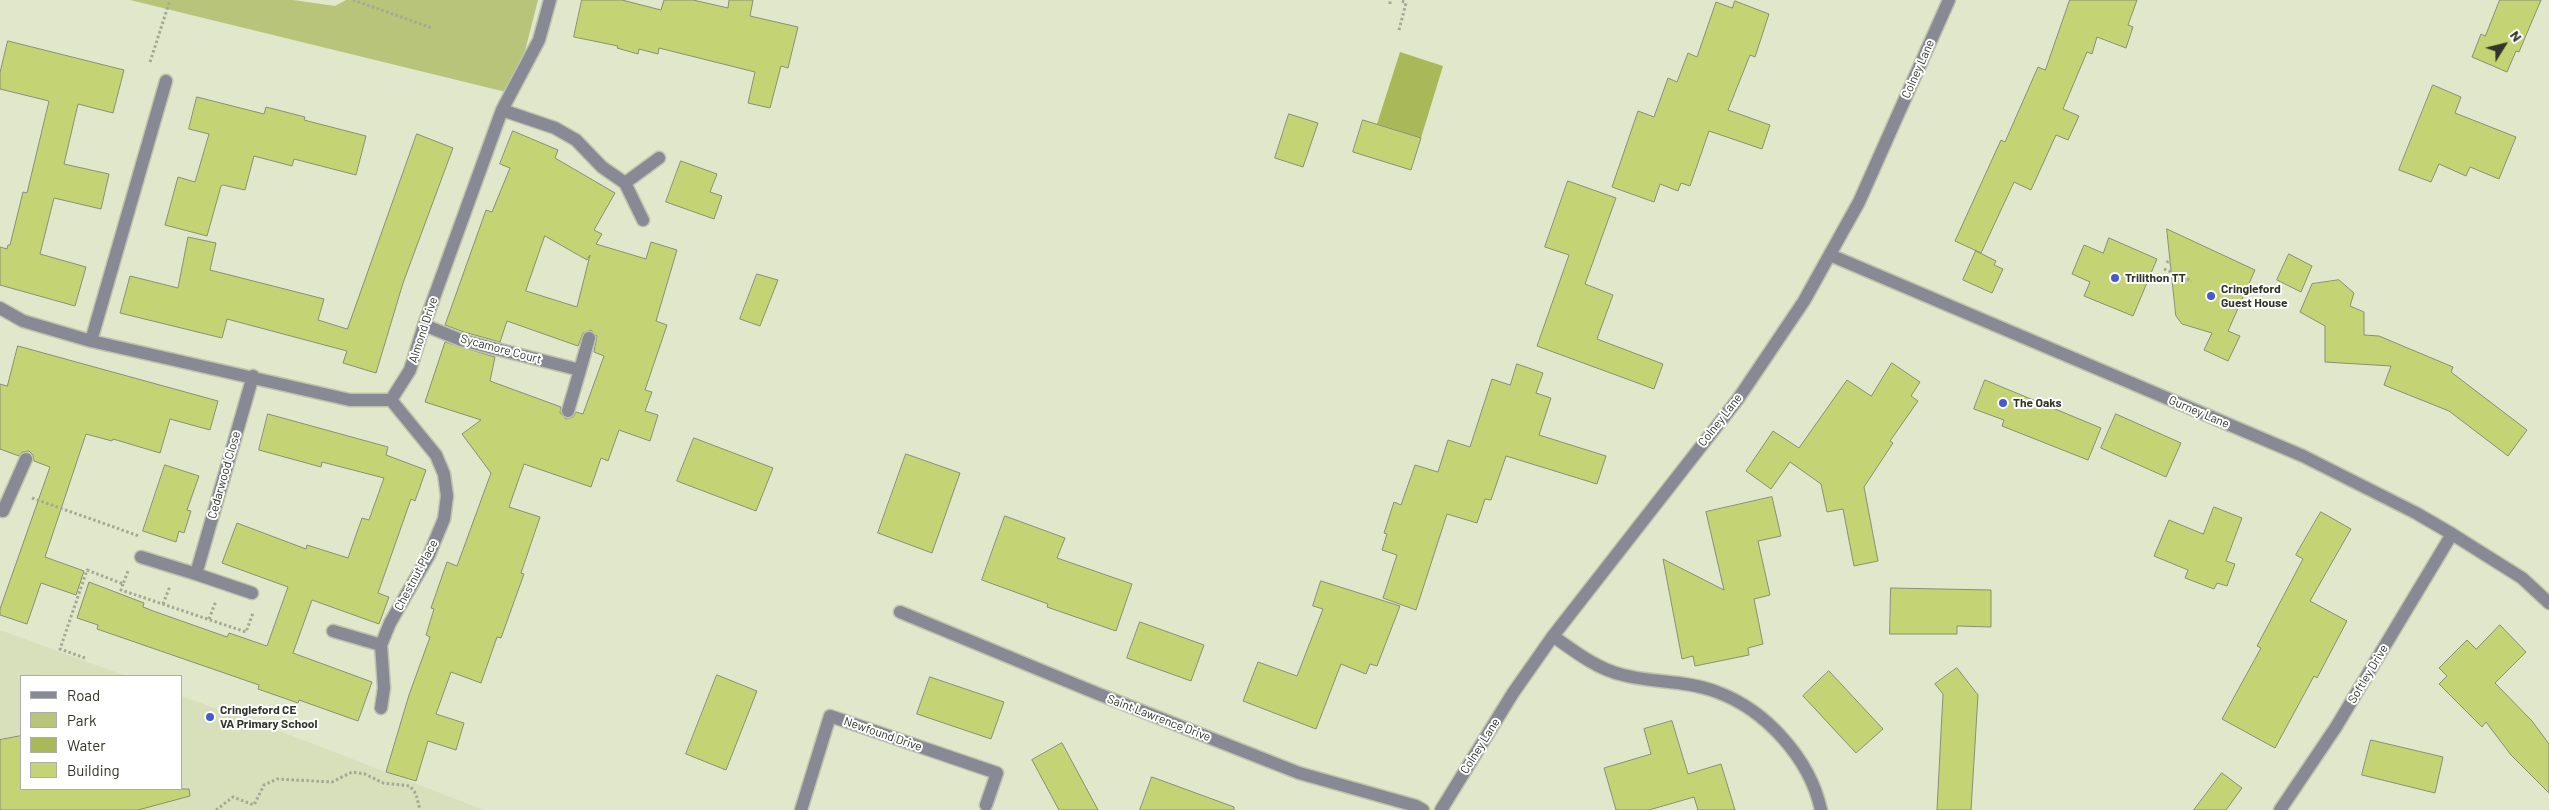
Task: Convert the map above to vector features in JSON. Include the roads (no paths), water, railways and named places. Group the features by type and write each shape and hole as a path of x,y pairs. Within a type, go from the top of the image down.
{"street":[{"name":"Almond Drive","path":"391,400 410,370 424,325 502,110 539,40 550,0"},
{"name":"Colney Lane","path":"1441,810 1513,693 1553,636 1738,399 1804,301 1859,202 1949,0"},
{"path":"91,341 166,81"},
{"path":"502,110 555,128 576,140 602,167 626,183 643,220"},
{"path":"626,183 660,158"},
{"name":"Gurney Lane","path":"1830,256 2303,456 2416,513 2452,534 2522,578 2549,603"},
{"path":"0,308 23,321 91,341 253,376 350,400 391,400"},
{"name":"Sycamore Court","path":"424,325 461,340 580,370"},
{"path":"568,411 589,338"},
{"name":"Cedarwood Close","path":"196,574 253,376"},
{"name":"Chestnut Place","path":"381,708 384,688 381,645 390,623 429,555 444,519 447,496 444,474 436,455 391,400"},
{"path":"1,514 26,459"},
{"name":"Softley Drive","path":"2280,810 2336,728 2452,534"},
{"path":"141,557 252,593"},
{"name":"Saint Lawrence Drive","path":"900,612 1087,690 1300,773 1416,806 1423,810"},
{"path":"333,631 381,645"},
{"path":"1553,636 1588,660 1622,675 1672,681 1717,692 1767,720 1806,769 1817,791 1821,810"},
{"name":"Newfound Drive","path":"801,810 830,716 997,773 986,805"}],"water":[{"path":"1400,52 1443,66 1421,138 1377,124"}],"place":[{"name":"Trilithon TT","path":"2115,278"},
{"name":"Cringleford Guest House","path":"2211,296"},
{"name":"The Oaks","path":"2003,403"},
{"name":"Cringleford CE VA Primary School","path":"210,717"}]}
